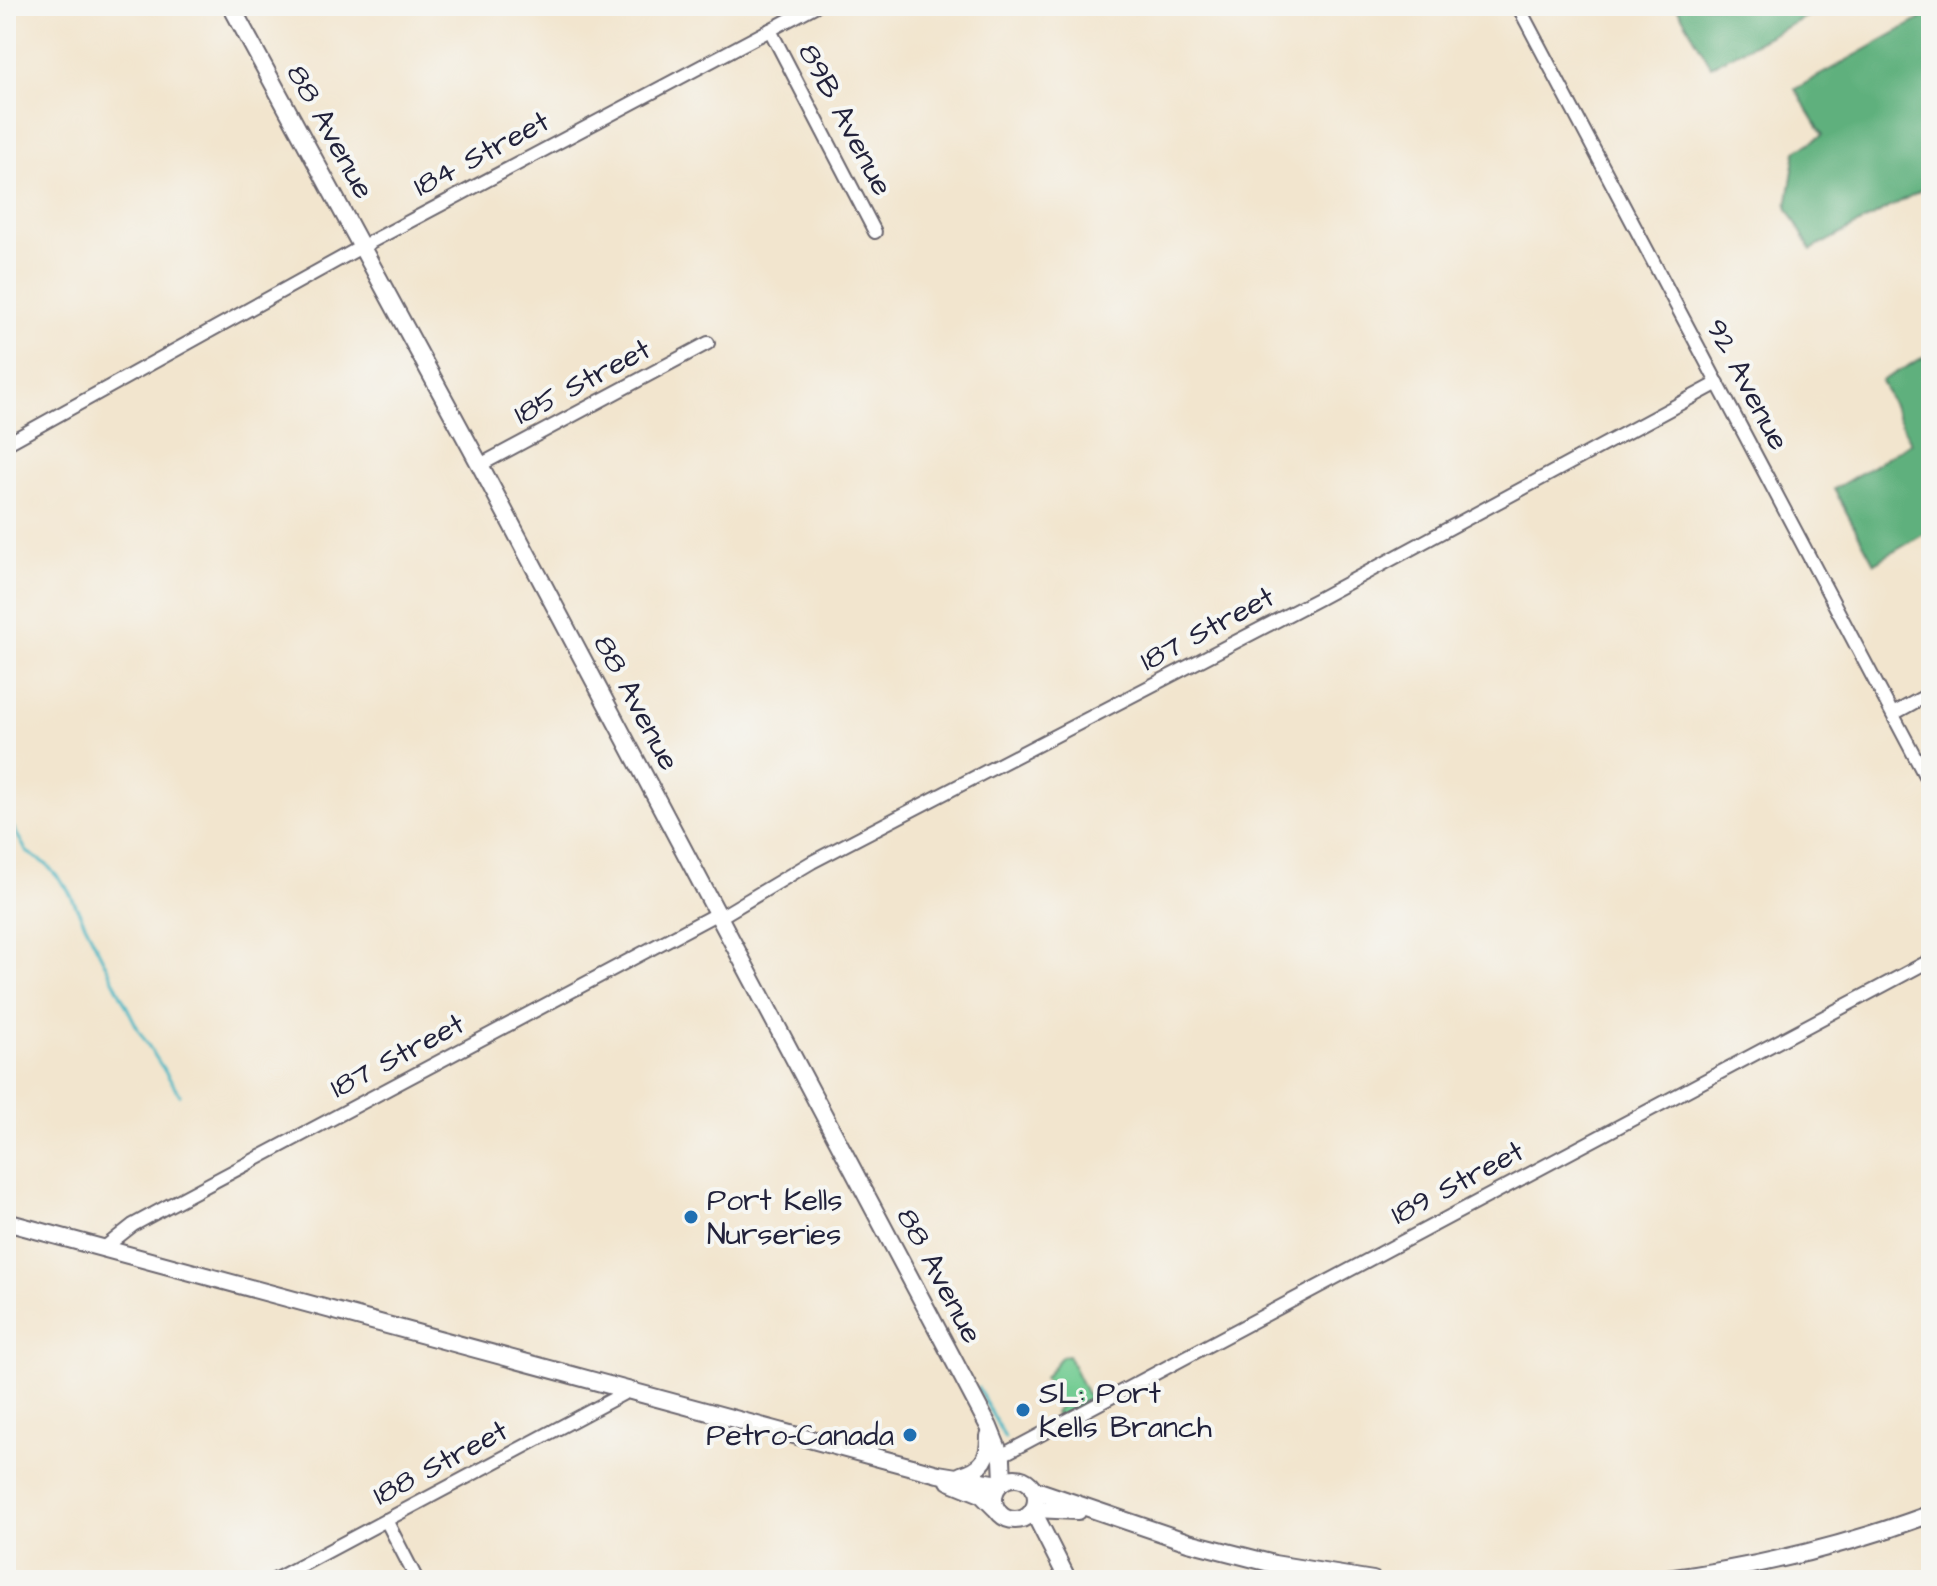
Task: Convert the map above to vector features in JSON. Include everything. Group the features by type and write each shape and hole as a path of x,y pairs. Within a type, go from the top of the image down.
{"main road":[{"name":"88 Avenue","path":"231,6 480,465 989,1431 1002,1459 1001,1482"},
{"path":"6,1222 938,1474 981,1494 1003,1516 1030,1530 1053,1549"},
{"name":"88 Avenue","path":"989,1431 1008,1452 1028,1484"},
{"path":"961,1475 983,1465 989,1452 989,1431"},
{"path":"938,1474 1028,1484 1049,1496 1076,1501 1103,1514"},
{"path":"995,1508 994,1495 1001,1482"},
{"path":"1028,1484 1033,1510 1068,1580"},
{"path":"1013,1520 1033,1510 1067,1509 1103,1514 1274,1564 1373,1580"},
{"path":"1053,1549 1054,1522 1067,1509"},
{"path":"1660,1580 1710,1577 1807,1555 1931,1514"}],"street":[{"name":"184 Street","path":"6,444 363,246 815,6"},
{"name":"92 Avenue","path":"1518,6 1931,787"},
{"name":"89B Avenue","path":"770,30 875,232"},
{"name":"185 Street","path":"480,465 708,343"},
{"name":"187 Street","path":"104,1248 133,1225 168,1206 719,915 812,862 1318,599 1718,383"},
{"path":"1893,714 1931,693"},
{"name":"189 Street","path":"1008,1452 1931,960"},
{"name":"188 Street","path":"274,1580 630,1390"},
{"path":"386,1520 417,1580"}],"green space":[{"path":"1676,6 1827,6 1711,66"},
{"path":"1913,6 1931,6 1931,185 1811,250 1787,207 1796,151 1823,135 1795,89 1920,19"},
{"path":"1931,353 1931,530 1874,563 1834,489 1911,443 1881,381"},
{"path":"1068,1355 1090,1401 1058,1418 1055,1412 1061,1405 1044,1378 1062,1356"}],"waterway":[{"path":"6,815 27,852 47,865 67,888 139,1031 180,1095"},
{"path":"978,1388 1005,1438"}],"place":[{"name":"Port Kells Nurseries","path":"691,1217"},
{"name":"SL: Port Kells Branch","path":"1023,1410"},
{"name":"Petro-Canada","path":"910,1435"}]}
